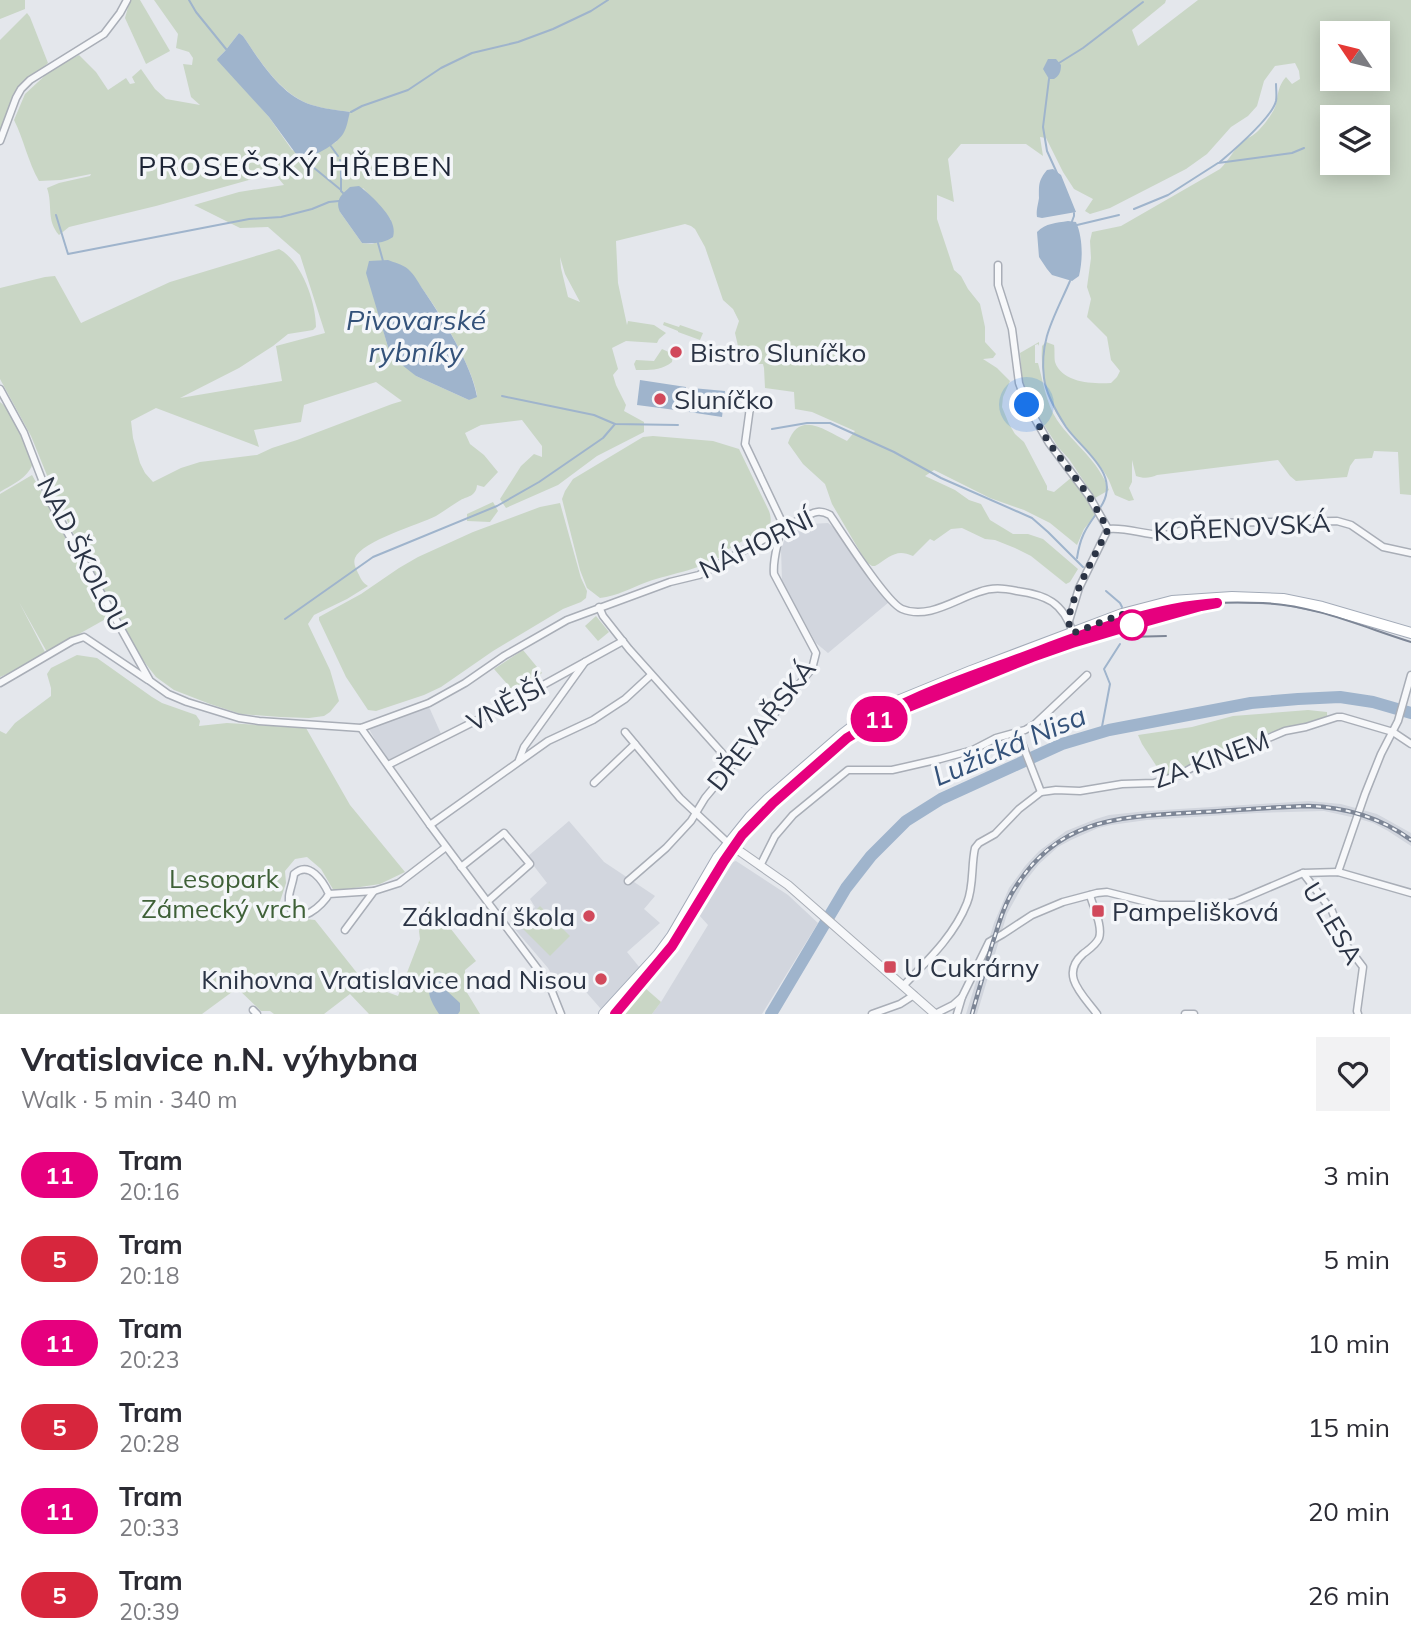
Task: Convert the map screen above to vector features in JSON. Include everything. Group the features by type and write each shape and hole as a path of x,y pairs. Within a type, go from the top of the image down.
{"main road":[{"path":"604,1014 665,945 728,843 768,799 843,734 872,713 899,700 1122,614 1172,601 1272,597 1294,600 1411,633"}],"street":[{"path":"0,141 21,89 30,80 104,34 127,0"},
{"path":"998,265 998,285 1013,329 1019,383 1027,405 1049,443 1089,496 1108,529 1079,588 1069,621"},
{"name":"NAD ŠKOLOU","path":"0,389 24,433 51,503 150,681"},
{"path":"751,400 745,444 781,520 781,531"},
{"name":"NÁHORNÍ","path":"361,728 429,704 567,620 670,582 699,575 815,512 822,511 830,515 883,591 901,608 916,612 930,610 998,587 1043,596 1052,601 1069,621 1073,633"},
{"name":"KOŘENOVSKÁ","path":"1108,529 1121,528 1162,535 1206,523 1337,521 1351,525 1383,547 1411,553"},
{"name":"DŘEVAŘSKÁ","path":"728,843 695,813 705,797 810,671 815,660 816,653 774,574 773,564 781,531"},
{"path":"599,607 623,642 732,764"},
{"name":"NAD ŠKOLOU","path":"0,683 72,641 84,637 177,698 239,718 361,728"},
{"name":"VNĚJŠÍ","path":"388,765 623,642"},
{"path":"519,761 524,747 586,661"},
{"path":"430,825 548,741 593,720 625,699 651,675"},
{"path":"760,866 775,836 793,816 848,770 892,770 973,750 996,738 1018,733 1035,724 1087,675"},
{"path":"1338,872 1369,784 1398,721 1411,676"},
{"name":"ZA KINEM","path":"1041,792 1154,783 1284,731 1337,717 1393,732 1411,744"},
{"path":"361,728 446,847 550,984 561,1014"},
{"path":"625,732 695,813 666,848 628,881"},
{"path":"903,986 937,950 956,924 968,901 975,848 995,834 1019,809 1041,792 1018,733"},
{"path":"594,783 635,744"},
{"path":"461,867 504,833 530,864 488,901"},
{"path":"728,843 788,885 935,1014 962,997"},
{"path":"329,894 374,891 399,883 446,847"},
{"path":"299,869 313,871 329,894 310,914 300,915 290,907 290,889 294,874 299,869"},
{"path":"957,1014 962,997 989,942 1032,915 1063,902 1107,892 1159,905 1221,905 1235,902 1303,873 1338,872 1411,893"},
{"name":"U LESA","path":"1303,873 1332,911 1345,942 1363,967 1358,1014"},
{"path":"345,930 374,891"},
{"path":"1090,895 1098,922 1099,938 1077,959 1072,968 1072,980 1097,1014"},
{"path":"872,1014 900,1004 914,995"},
{"path":"1185,1014 1194,1014"}],"shaded area":[{"path":"828,523 839,532 857,561 889,602 828,653 816,643 782,581 781,549 788,531 811,524"},
{"path":"429,707 442,736 388,763 369,729"},
{"path":"1309,801 1341,804 1377,814 1411,833 1411,846 1373,823 1324,811 1147,820 1098,828 1058,847 1039,864 1024,883 1007,914 977,1014 966,1014 994,923 1009,888 1039,851 1066,831 1109,815"},
{"name":"Základní škola","path":"569,821 604,862 655,896 644,909 660,923 627,952 640,968 601,1009 573,977 557,991 548,968 513,927 535,907 530,899 547,883 527,857"},
{"path":"736,861 788,895 818,923 762,1014 652,1014 708,925 699,915 730,863"}],"green space":[{"path":"0,0 25,0 25,9 0,19"},
{"path":"130,0 140,0 170,51 146,64 125,18"},
{"path":"154,0 1166,0 1132,30 1138,46 1198,0 1411,0 1411,495 1400,494 1398,452 1374,451 1372,458 1355,459 1347,477 1296,481 1278,460 1144,478 1136,476 1132,460 1132,482 1129,488 1134,500 1129,501 1115,495 1102,469 1060,420 1047,390 1042,357 1042,346 1046,342 1054,345 1055,362 1064,374 1071,378 1111,383 1120,371 1111,360 1107,337 1087,317 1091,299 1087,287 1092,232 1121,226 1220,169 1241,143 1268,120 1286,77 1292,84 1300,79 1295,63 1275,66 1264,81 1257,106 1248,116 1231,127 1207,154 1186,169 1110,208 1090,214 1085,211 1093,199 1074,189 1046,138 1040,137 1043,156 1026,144 961,144 948,159 954,202 937,195 937,219 954,270 980,304 985,342 996,354 993,358 983,359 1010,381 1002,407 1009,424 1024,442 1047,490 1054,492 1072,477 1095,514 1077,545 1050,523 1024,510 990,498 934,470 925,476 981,504 990,520 1013,534 1028,534 1043,539 1078,569 1070,582 1066,584 1031,556 1015,548 985,539 962,528 951,529 934,541 930,539 913,556 897,553 875,566 866,562 832,504 825,484 803,464 788,443 799,427 806,425 822,428 847,441 855,431 812,412 795,409 794,392 765,388 763,364 741,359 735,333 739,321 733,309 723,300 705,247 695,229 685,224 616,241 618,283 627,325 628,321 654,325 666,333 657,343 626,341 612,348 618,369 613,375 626,405 624,411 644,422 644,432 597,456 558,485 506,508 500,499 521,466 534,454 542,457 542,446 522,420 481,425 465,433 470,444 484,455 498,472 484,487 477,485 473,494 436,516 379,540 360,552 355,558 355,564 361,579 368,586 314,615 308,624 330,670 339,701 330,712 324,716 309,718 280,717 241,714 210,704 174,690 156,677 142,659 77,541 31,436 0,379 0,288 45,277 55,276 81,323 170,282 279,249 287,255 306,284 316,327 313,330 288,334 239,368 180,398 282,381 276,346 325,333 300,255 268,227 240,228 194,205 239,192 284,185 274,173 69,227 59,235 52,224 47,188 91,174 39,181 14,120 25,94 51,70 79,55 96,72 108,90 126,78 130,84 135,83 132,77 141,69 166,99 200,105 191,97 183,64 192,65 193,58 189,52 176,48 178,34","holes":["239,33 272,76 291,94 316,106 350,112 336,142 310,157 292,150 269,117 218,58","363,188 391,220 378,242 362,243 340,212","560,257 565,274 580,302 568,297","408,270 449,330 467,365 477,395 469,400 416,376 388,347 367,273","376,382 402,401 257,455 200,462 153,482 140,463 133,438 131,421 156,408 259,447 254,430 301,422 304,405"]},
{"path":"27,13 48,63 25,85 0,130 0,40"},
{"path":"664,322 703,333 700,340 663,325"},
{"path":"1039,342 1039,346 1035,345 1035,363 1038,363 1053,413 1098,469 1109,490 1095,498 1058,447 1023,388 1020,353"},
{"path":"662,349 673,354 672,362 650,370 636,370 636,360 654,361"},
{"path":"0,402 15,422 33,463 24,477 0,492"},
{"path":"643,437 713,441 739,449 769,511 770,525 763,534 753,535 708,563 600,598 587,588 580,570 562,499 573,479"},
{"path":"32,475 111,616 47,652 19,602 45,652 19,669 0,677 0,494"},
{"path":"493,502 498,511 490,522 467,521 467,514"},
{"path":"560,503 587,591 586,598 493,651 441,687 376,711 368,710 346,677 319,617 418,557 473,532 540,507"},
{"path":"596,616 609,632 598,641 585,626"},
{"path":"523,650 542,673 515,693 494,669"},
{"name":"Lesopark Zámecký vrch","path":"77,655 97,658 162,703 196,715 200,721 199,726 227,723 306,728 350,805 405,872 380,884 334,891 321,869 307,857 295,859 285,871 286,883 274,920 315,920 361,978 359,986 373,987 398,996 420,939 419,931 429,901 476,961 465,970 465,979 468,982 466,991 480,1014 369,1014 350,994 324,1014 274,1014 261,1011 236,987 202,1014 0,1014 0,731 6,734 15,723 51,696 47,674 51,668"},
{"path":"1308,710 1327,712 1327,718 1222,752 1168,776 1161,773 1138,735 1192,727 1233,716"},
{"path":"540,906 570,936 550,956 520,926"},
{"path":"645,988 661,1002 652,1014 623,1014"}],"water":[{"path":"239,33 272,76 291,94 312,105 350,112 346,129 340,138 316,154 299,158 269,117 217,60"},
{"path":"1048,59 1056,59 1061,65 1059,74 1054,79 1049,79 1043,69"},
{"path":"1053,169 1061,175 1076,212 1037,217 1041,180 1047,170"},
{"name":"Pivovarské rybníky","path":"359,186 374,199 391,221 394,230 390,239 379,243 362,243 340,212 338,204 342,195 350,187"},
{"path":"1076,222 1082,249 1079,276 1072,281 1052,275 1047,269 1039,257 1037,232 1048,225"},
{"name":"Pivovarské rybníky","path":"388,260 410,271 432,302 463,357 477,397 469,400 416,376 397,361 388,347 366,273 369,261"},
{"name":"Sluníčko","path":"640,380 686,387 685,395 682,396 683,411 637,405"},
{"name":"Sluníčko","path":"692,388 725,391 722,417 689,412"},
{"path":"436,977 441,978 447,991 460,1003 458,1014 439,1014 436,1009 429,991"}],"waterway":[{"path":"189,0 226,49"},
{"path":"351,112 408,90 441,68 472,53 518,42 553,29 608,0"},
{"path":"1059,63 1143,2"},
{"path":"1049,79 1043,127 1047,151 1057,173"},
{"path":"1220,162 1268,116 1276,101 1276,84"},
{"path":"330,145 338,156"},
{"path":"1134,209 1168,195 1218,163 1292,153 1304,148"},
{"path":"302,158 341,190"},
{"path":"340,160 343,193"},
{"path":"56,215 68,254 249,219 281,217 339,201"},
{"path":"1071,224 1074,213"},
{"path":"1077,225 1119,215"},
{"path":"378,243 383,261"},
{"path":"1070,281 1046,339 1044,378 1049,397 1063,422 1104,474 1106,496 1100,508"},
{"path":"502,396 594,415 615,424 678,425"},
{"path":"772,429 807,423 830,423 894,452 941,478 1032,518 1083,567"},
{"path":"285,619 373,557 497,506 539,482 603,438 615,424"},
{"path":"1077,558 1084,534 1097,513"},
{"path":"1106,591 1122,607"},
{"path":"1101,732 1110,684 1104,669 1120,644"},
{"name":"Lužická Nisa","path":"771,1014 846,888 871,856 906,821 941,799 1062,744 1109,730 1251,703 1340,697 1373,702 1411,713"}],"tram line":[{"name":"11","path":"615,1014 672,946 742,835 773,803 847,738 881,718 1032,657 1119,629 1217,603 1163,611 1085,634 923,695 880,715 855,731"},
{"path":"615,1014 667,954 726,858 758,817 852,733 899,705 1086,633 1135,617 1194,605 1253,603 1301,608 1411,642"},
{"path":"1114,634 1127,637 1166,636"}],"railway":[{"path":"972,1014 1004,909 1015,888 1033,864 1052,846 1096,824 1147,816 1308,806 1363,815 1411,840"}],"place":[{"name":"Bistro Sluníčko","path":"676,352"},
{"name":"Sluníčko","path":"660,399"},
{"name":"Pampelišková","path":"1098,911"},
{"name":"Základní škola","path":"589,916"},
{"name":"U Cukrárny","path":"890,967"},
{"name":"Knihovna Vratislavice nad Nisou","path":"601,979"}],"district":[{"name":"PROSEČSKÝ HŘEBEN","path":"296,165"}],"route":[{"path":"1027,405 1049,443 1089,496 1108,529 1073,604 1069,621 1073,633 1122,614 1132,625"}]}
